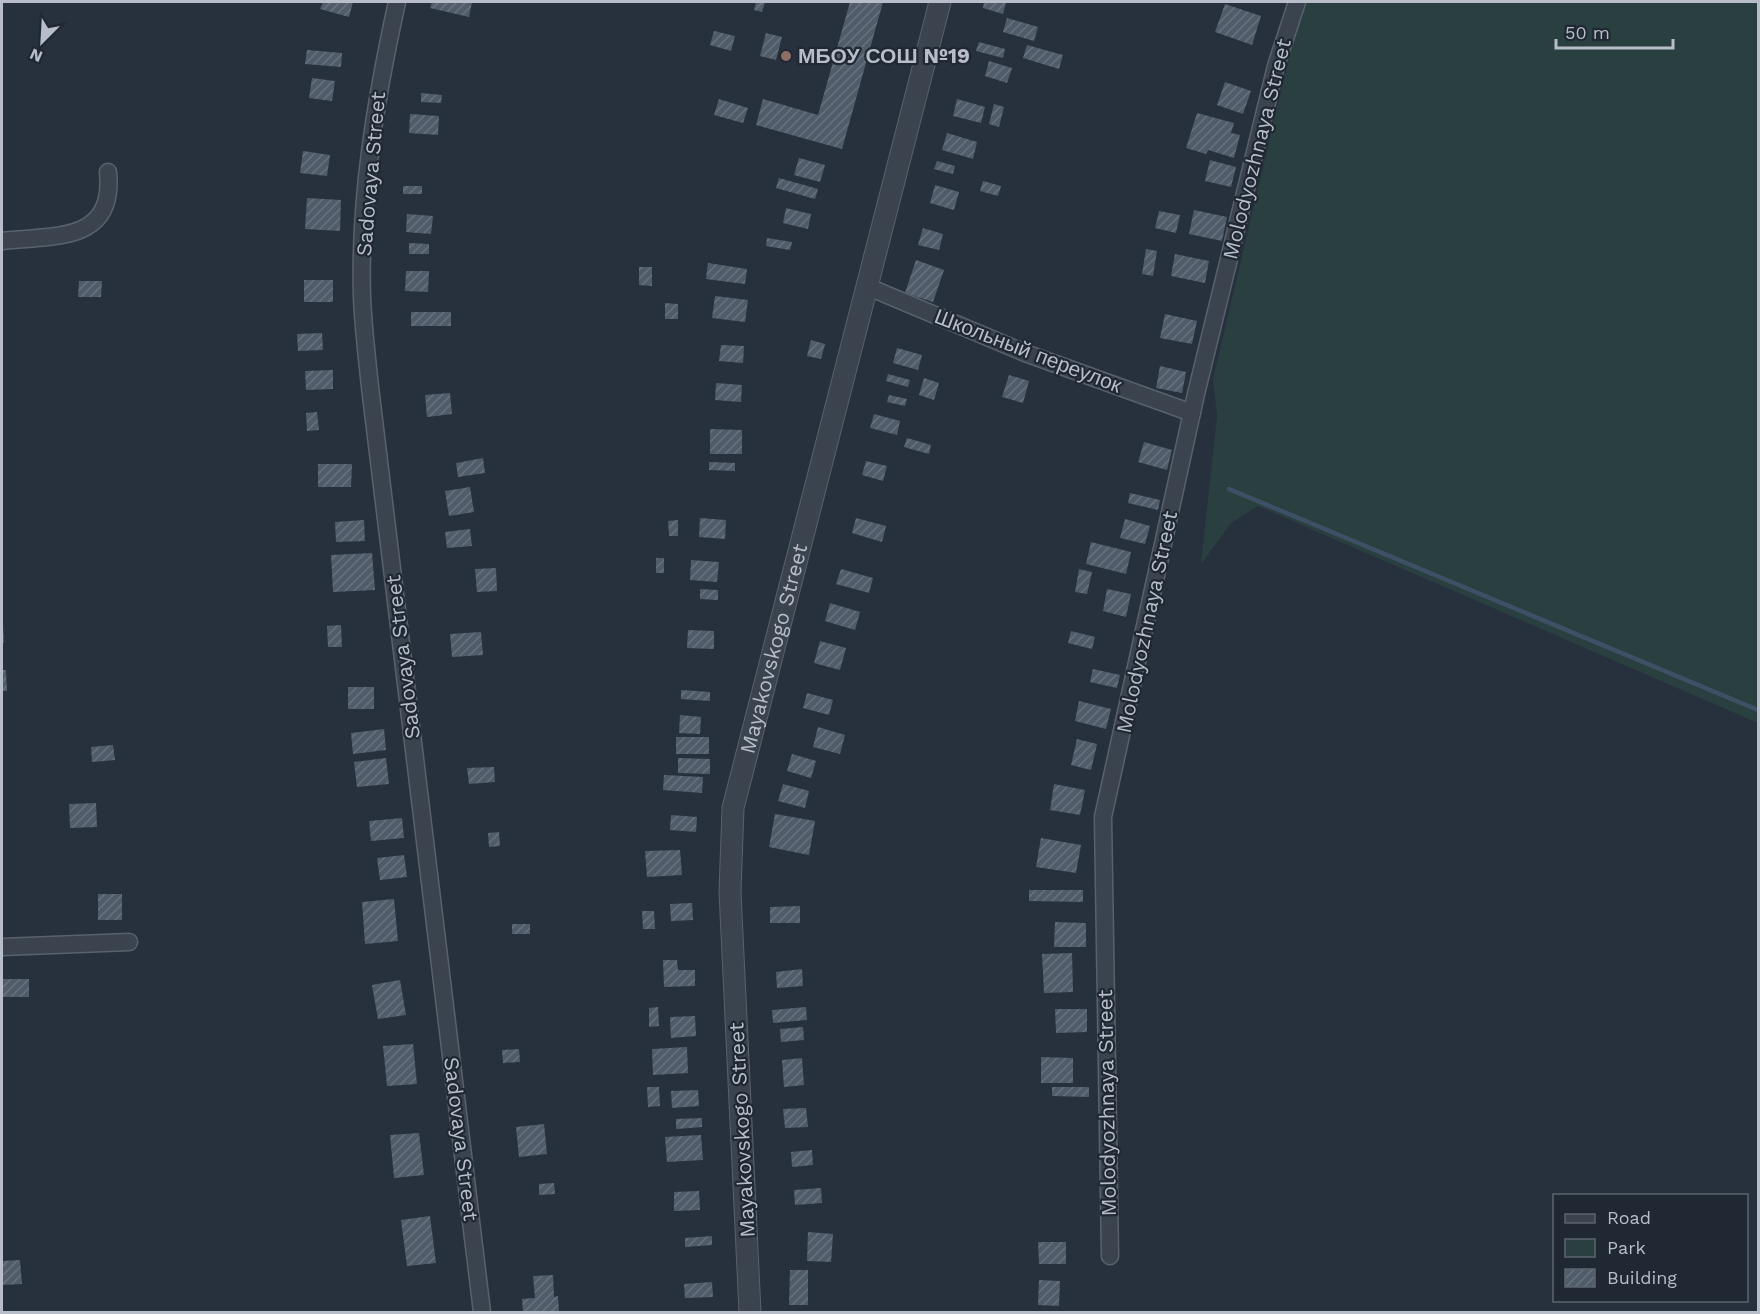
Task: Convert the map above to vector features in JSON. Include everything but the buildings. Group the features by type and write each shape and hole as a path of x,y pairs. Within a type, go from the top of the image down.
{"street":[{"name":"Sadovaya Street","path":"397,2 379,88 364,210 362,297 370,387 482,1312"},
{"name":"Mayakovskogo Street","path":"750,1312 730,892 733,808 940,2"},
{"name":"Molodyozhnaya Street","path":"1110,1256 1103,817 1192,413 1276,66 1297,2"},
{"path":"2,241 70,235 96,222 110,191 108,171"},
{"name":"Школьный переулок","path":"866,286 1025,353 1192,413"},
{"path":"2,947 129,942"}],"green space":[{"path":"1306,2 1758,2 1758,723 1258,506 1231,523 1201,564 1217,416 1213,379 1292,45"}],"waterway":[{"path":"1229,489 1758,710"}],"place":[{"name":"МБОУ СОШ №19","path":"786,56"}]}
